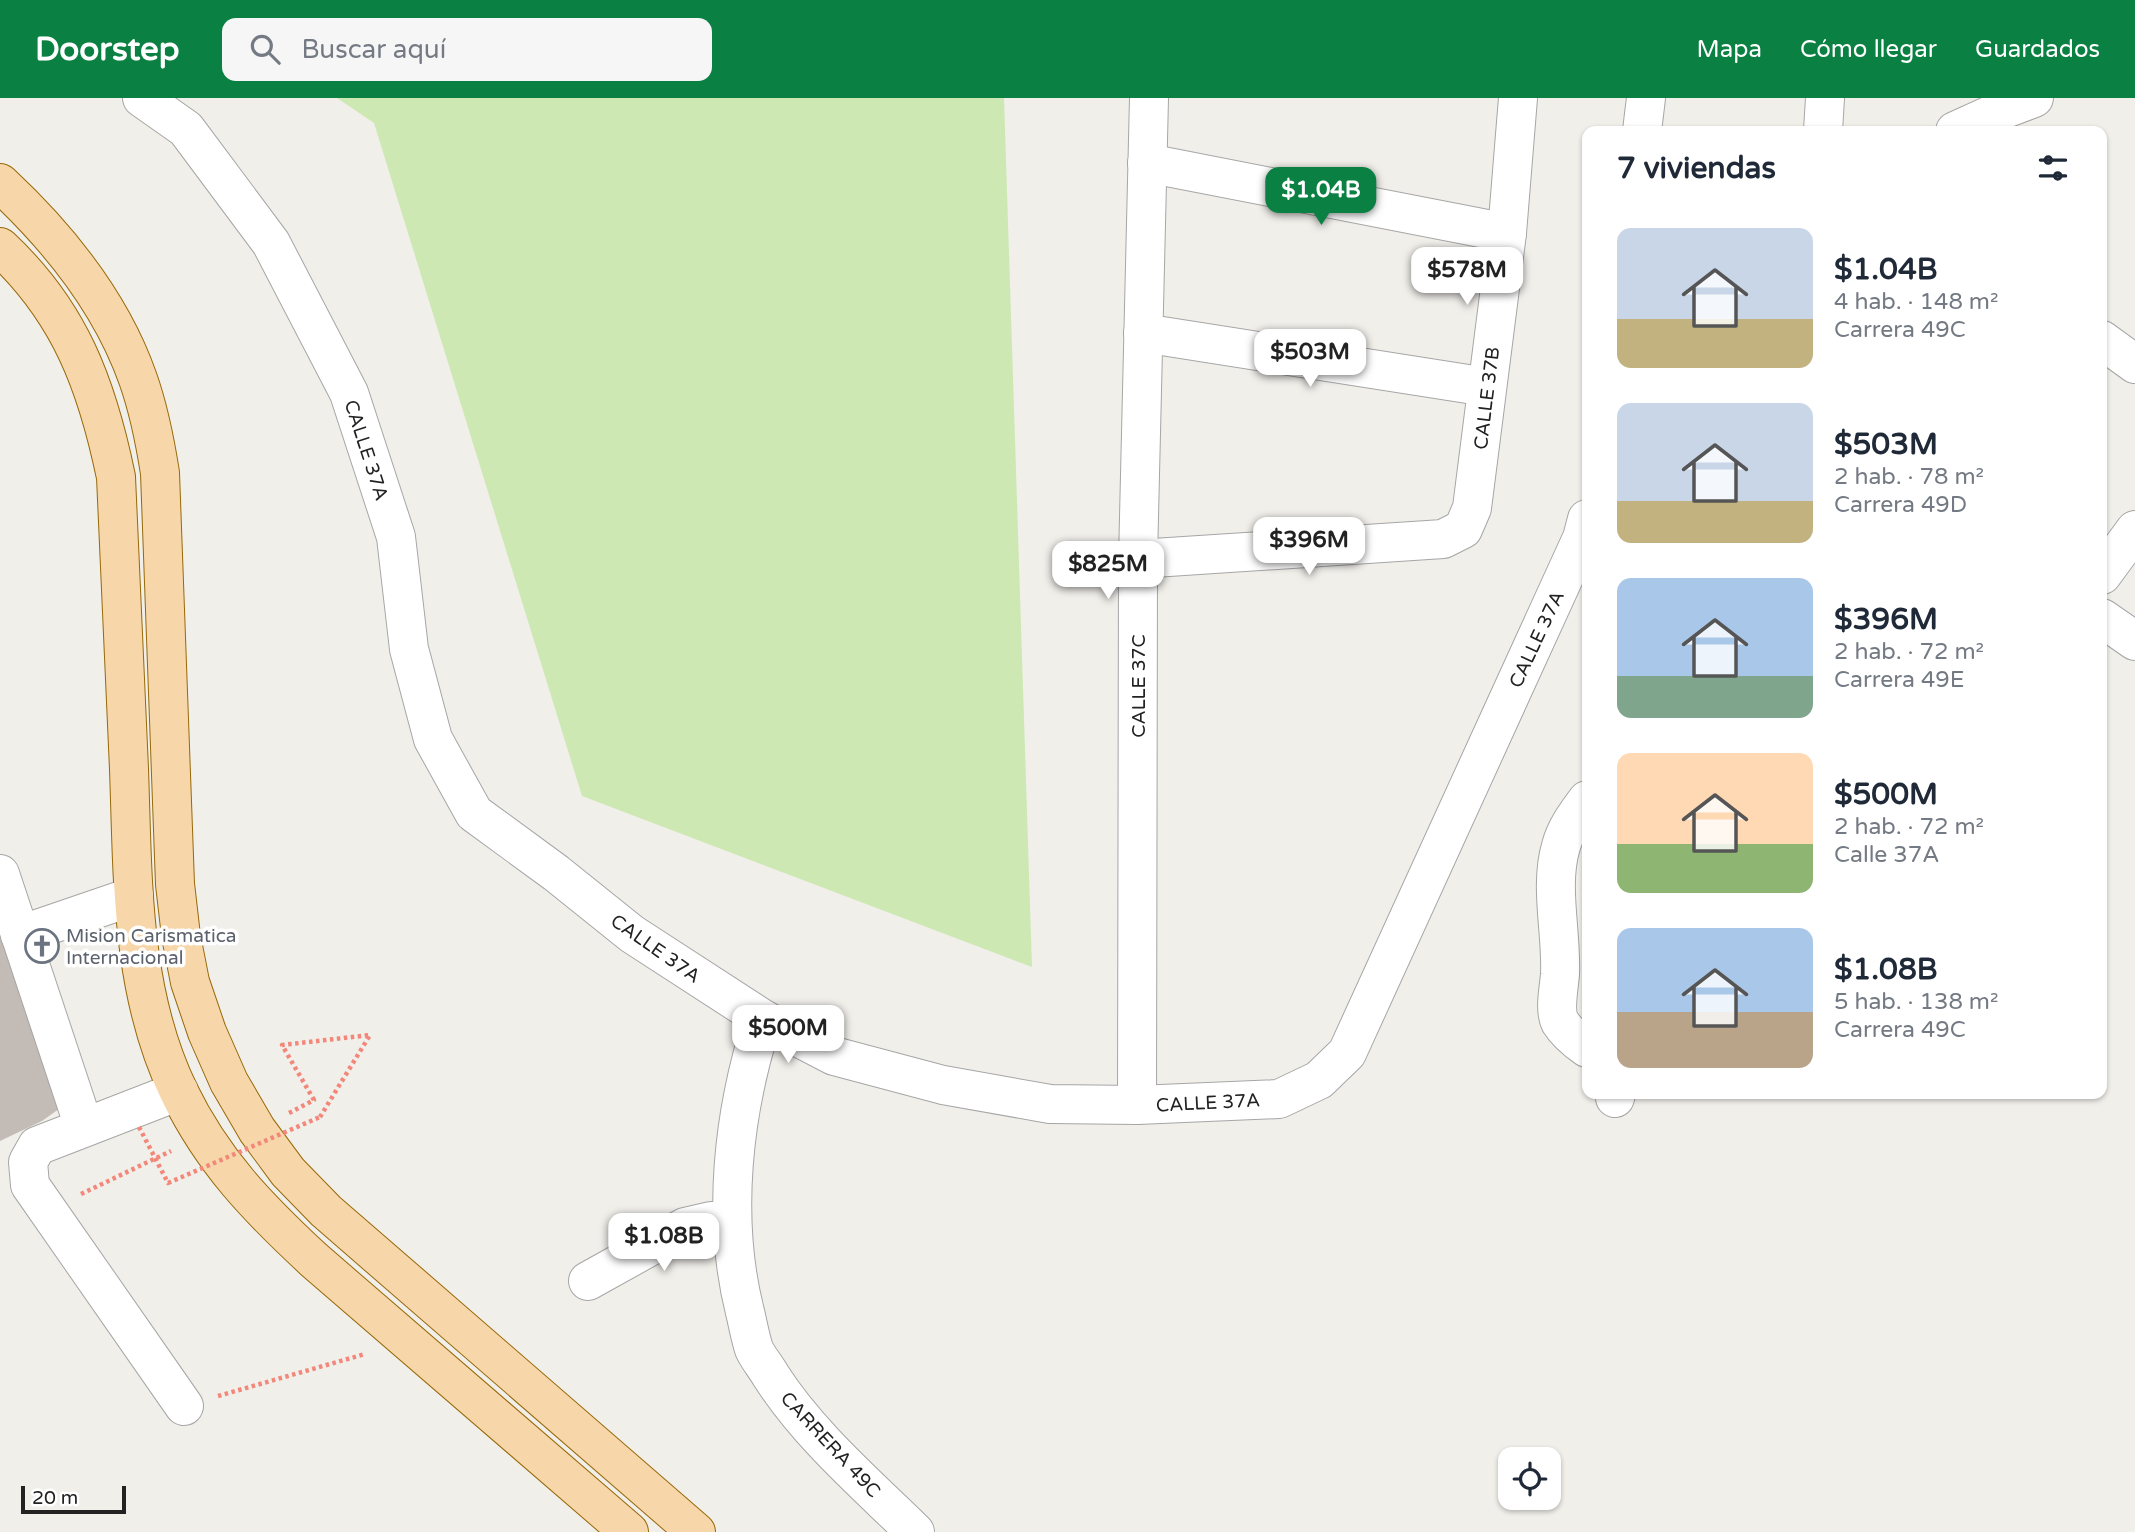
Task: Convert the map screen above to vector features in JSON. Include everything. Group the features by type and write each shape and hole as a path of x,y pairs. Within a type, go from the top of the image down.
{"main road":[{"path":"0,183 32,213 77,265 113,322 138,378 153,429 160,473 175,884 181,936 190,982 207,1032 229,1082 257,1130 288,1172 326,1210 696,1532"},
{"path":"0,247 40,292 71,338 90,379 106,426 116,477 136,935 150,1011 179,1091 204,1136 234,1179 266,1216 314,1261 629,1532"}],"street":[{"name":"CALLE 37A","path":"142,98 186,129 271,243 349,393 396,537 410,649 433,739 474,813 556,873 632,934 763,1019 834,1056 943,1085 1050,1104 1137,1105 1279,1099 1319,1080 1347,1053 1582,538"},
{"name":"CALLE 37C","path":"1137,1105 1138,559 1149,98"},
{"name":"CALLE 37B","path":"1138,559 1443,539 1463,529 1472,508 1507,233 1518,98"},
{"path":"1643,126 1646,98"},
{"path":"1823,126 1825,98"},
{"path":"1966,126 2034,98"},
{"path":"1147,163 1507,233"},
{"path":"1143,333 1487,387"},
{"path":"2107,344 2135,364"},
{"path":"2107,568 2135,530"},
{"path":"2107,621 2135,641"},
{"path":"1582,807 1570,823 1560,846 1556,868 1559,1020 1582,1044"},
{"path":"0,874 83,1127"},
{"path":"20,935 134,896"},
{"name":"CARRERA 49C","path":"763,1019 749,1063 738,1125 731,1223 737,1281 754,1349 789,1403 915,1532"},
{"path":"179,1091 37,1146 28,1162 30,1185 184,1406"},
{"path":"588,1281 685,1227 711,1221 731,1223"}],"path":[{"path":"127,1132 139,1127 168,1183 320,1117 370,1035 282,1045 314,1100 257,1130"},
{"path":"74,1197 204,1136"},
{"path":"184,1406 408,1341"}],"green space":[{"path":"337,98 1004,98 1032,967 582,796 374,123"}],"building":[{"path":"0,937 63,1106 42,1121 0,1141"}],"place":[{"name":"Mision Carismatica Internacional","path":"42,946"}]}
